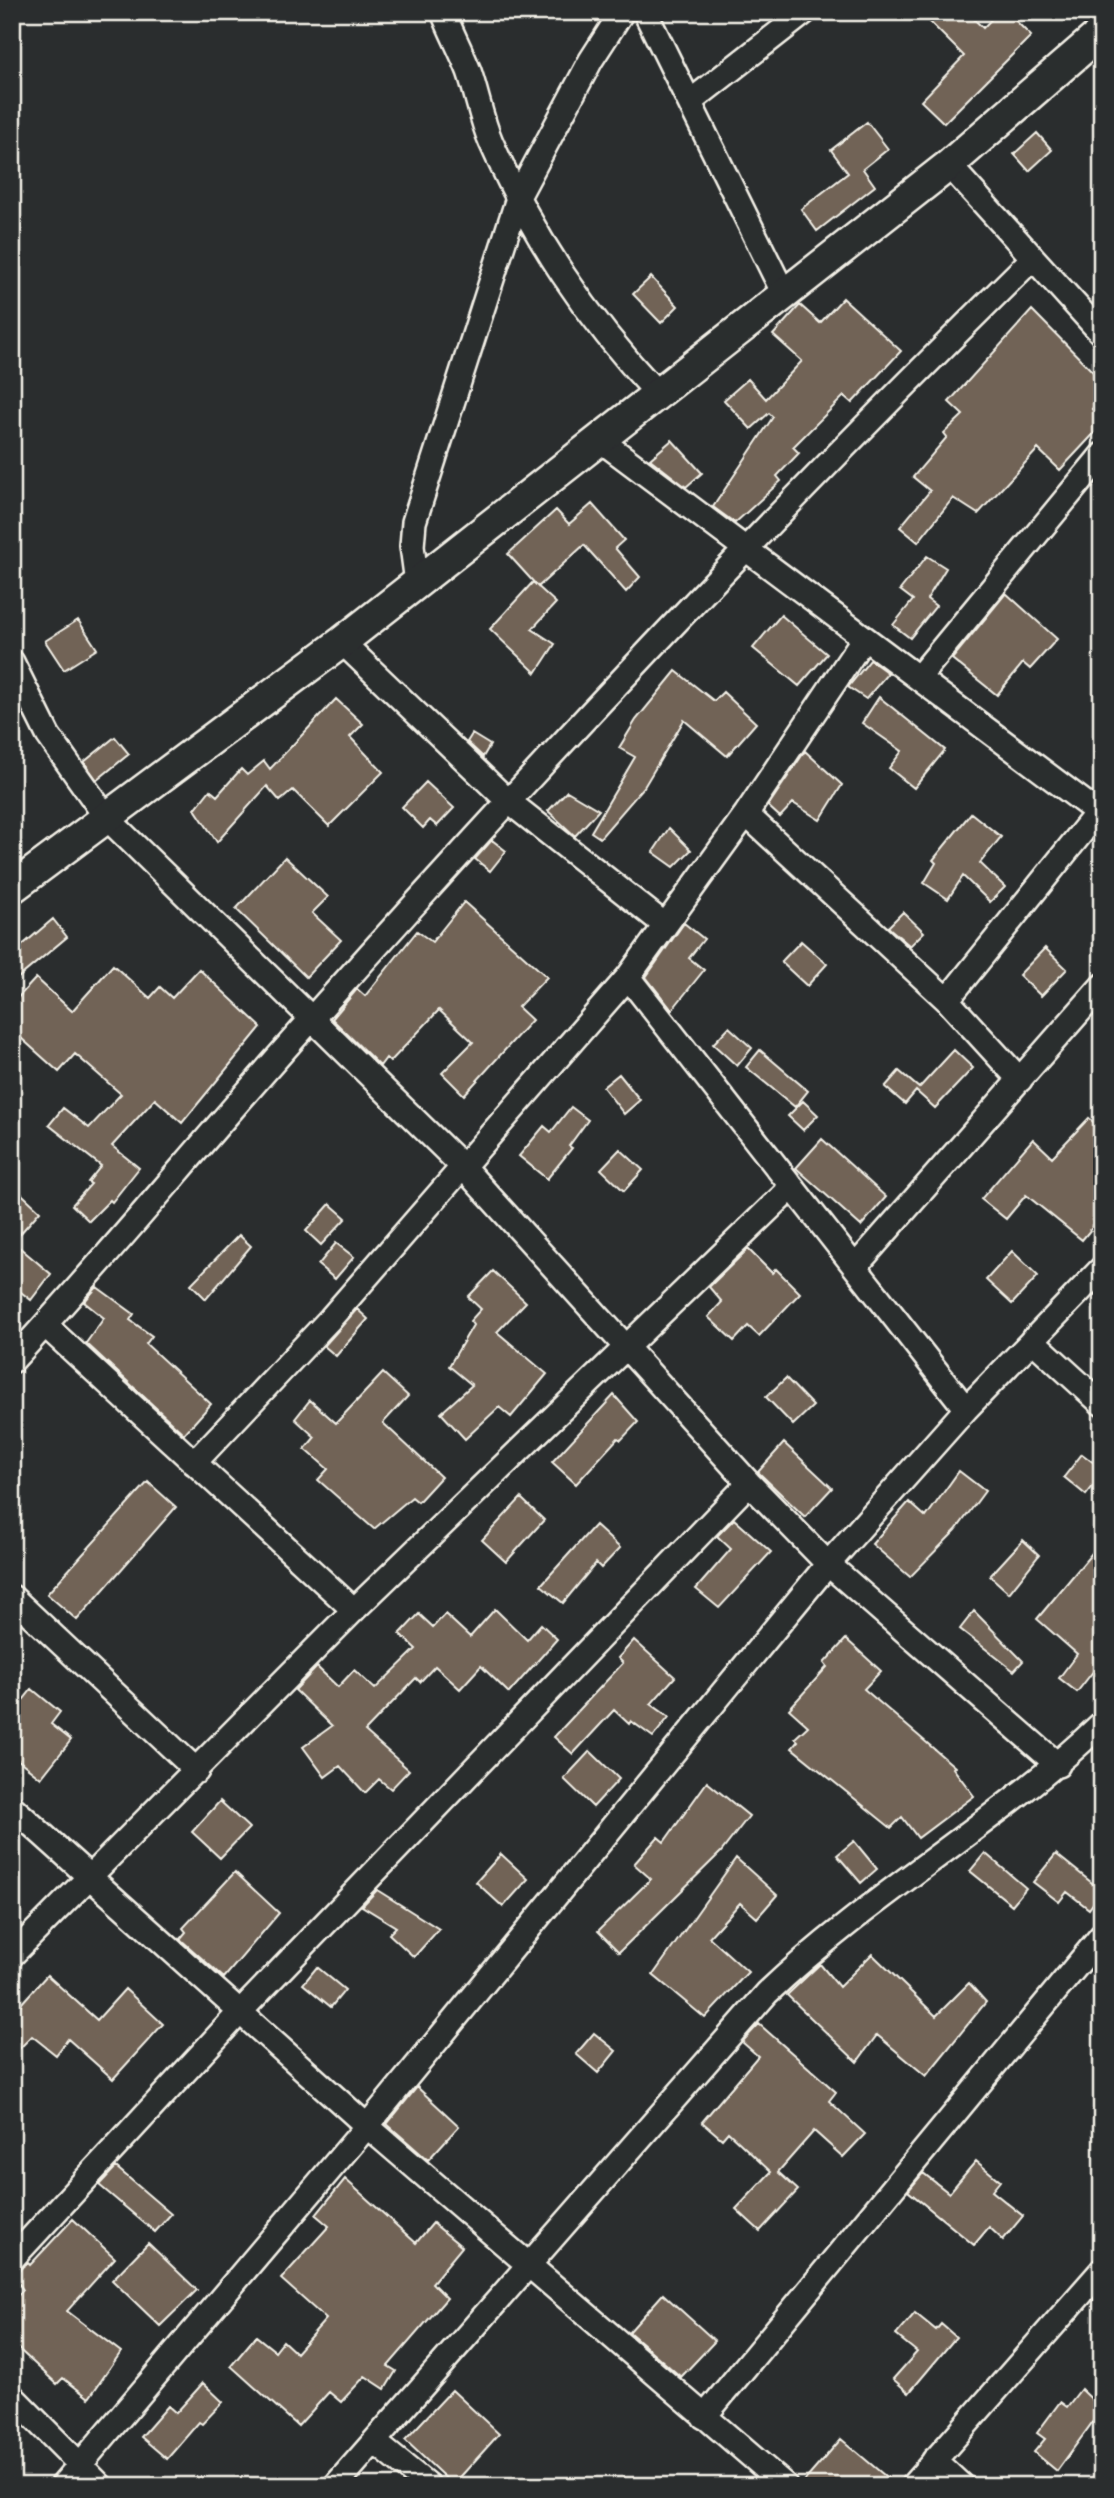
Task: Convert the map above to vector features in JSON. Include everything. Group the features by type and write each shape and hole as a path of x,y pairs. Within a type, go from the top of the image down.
{"street":[{"path":"443,12 468,69 490,140 548,253 612,346 657,393"},
{"path":"416,583 412,546 414,523 519,195 591,60 622,12"},
{"path":"645,12 784,294"},
{"path":"690,102 805,12"},
{"path":"12,888 342,642 949,165 1102,32"},
{"path":"949,165 1102,334"},
{"path":"12,1361 313,1017 508,800 906,383 1033,258"},
{"path":"599,439 918,678 1099,809 947,1000"},
{"path":"918,678 1102,456"},
{"path":"194,1463 330,1320 628,977 746,814 864,638"},
{"path":"342,642 508,800 665,925"},
{"path":"12,662 48,735 106,817 313,1017 463,1167 749,1483 828,1564 1058,1765"},
{"path":"746,814 947,1000 1020,1080"},
{"path":"628,977 966,1409"},
{"path":"855,1267 1102,986"},
{"path":"12,1955 354,1610 792,1187"},
{"path":"62,2486 367,2126 828,1564 966,1409 1102,1268"},
{"path":"45,1325 354,1610"},
{"path":"1031,1340 1102,1404"},
{"path":"12,2259 242,2011 749,1483"},
{"path":"12,1597 197,1770"},
{"path":"335,2486 376,2443 526,2266 767,1993 818,1949 1058,1765 1102,1723"},
{"path":"12,1807 526,2266 786,2486"},
{"path":"704,2417 1102,1935"},
{"path":"912,2486 1102,2270"},
{"path":"12,2396 101,2486"},
{"path":"376,2443 429,2486"},
{"path":"934,2460 962,2486"}],"building":[{"path":"920,12 967,12 983,28 998,12 1007,12 1031,36 944,123 921,101 964,56"},
{"path":"867,122 888,149 863,169 875,186 817,231 801,209 848,173 831,150"},
{"path":"1037,133 1052,150 1029,171 1014,154"},
{"path":"651,277 678,306 661,323 633,294"},
{"path":"843,298 901,351 852,403 844,396 793,447 799,453 777,476 781,481 735,523 713,507 773,417 769,413 751,429 724,400 748,379 766,399 802,361 773,335 800,305 820,323"},
{"path":"1032,310 1102,381 1102,398 1092,409 1102,419 1102,425 1060,470 1038,449 978,514 953,498 918,542 900,527 930,491 913,477 947,437 944,433 963,415 949,402"},
{"path":"672,440 702,473 686,487 650,459"},
{"path":"592,504 624,540 615,548 640,577 626,592 584,545 538,587 508,554 556,510 569,524"},
{"path":"927,556 946,568 927,599 936,606 910,638 893,625 913,600 900,590"},
{"path":"533,582 556,603 532,629 555,644 536,673 490,629"},
{"path":"1006,593 1057,639 1030,669 1023,663 997,695 952,659"},
{"path":"781,615 827,654 799,686 753,648"},
{"path":"78,620 97,649 64,670 45,641"},
{"path":"870,660 888,673 866,699 848,687"},
{"path":"676,671 714,701 723,692 756,723 727,756 684,720 644,787 600,838 591,832 635,757 619,748 636,720"},
{"path":"879,697 945,750 914,788 889,768 902,751 862,723"},
{"path":"336,699 363,724 350,737 383,772 329,826 293,790 280,801 267,786 217,842 195,809 210,790 217,796 241,769 247,775 264,761 270,769"},
{"path":"472,734 490,745 483,757 467,742"},
{"path":"115,737 129,754 97,780 84,762"},
{"path":"805,751 842,785 820,820 793,803 780,817 768,806"},
{"path":"426,782 454,808 437,826 430,820 423,828 402,807"},
{"path":"567,791 599,810 575,836 548,811"},
{"path":"971,813 1001,837 980,863 1005,887 990,902 963,876 948,899 924,883 936,863 933,860"},
{"path":"669,828 691,850 674,867 653,852"},
{"path":"492,840 506,851 490,871 475,859"},
{"path":"285,857 328,897 312,913 341,940 306,977 236,909"},
{"path":"464,902 547,977 518,1007 532,1020 464,1095 442,1073 473,1042 439,1010 390,1062 386,1058 380,1066 332,1019 357,989 365,996 417,931 432,942"},
{"path":"903,912 924,932 910,946 888,927"},
{"path":"53,919 67,937 12,983 12,954"},
{"path":"684,923 704,939 689,958 704,970 672,1010 646,977"},
{"path":"801,941 827,964 807,986 781,962"},
{"path":"1045,948 1067,969 1041,996 1019,975"},
{"path":"113,965 150,998 160,987 172,998 199,969 261,1027 182,1123 155,1099 112,1146 139,1168 112,1202 110,1200 89,1221 72,1205 91,1184 88,1182 101,1166 49,1125 63,1108 89,1128 121,1094 75,1054 59,1072 12,1030 12,1004 36,978 72,1011"},
{"path":"729,1027 752,1048 737,1066 713,1044"},
{"path":"760,1050 808,1091 795,1107 746,1067"},
{"path":"954,1050 973,1068 935,1108 916,1091 905,1104 885,1087 899,1071 919,1088"},
{"path":"619,1074 640,1100 624,1114 603,1087"},
{"path":"803,1101 818,1115 803,1130 788,1116"},
{"path":"571,1107 588,1120 569,1146 572,1148 547,1179 519,1156 544,1126 551,1132"},
{"path":"1089,1118 1102,1130 1102,1216 1082,1240 1026,1195 1006,1219 981,1199 1033,1139 1052,1157"},
{"path":"822,1139 886,1197 861,1226 796,1168"},
{"path":"620,1149 643,1170 624,1191 601,1169"},
{"path":"12,1185 40,1211 13,1242 51,1274 31,1300 12,1285"},
{"path":"330,1204 346,1218 321,1245 306,1231"},
{"path":"239,1235 251,1246 206,1299 191,1284"},
{"path":"336,1243 354,1257 335,1279 318,1265"},
{"path":"748,1249 772,1273 776,1269 800,1293 759,1336 748,1326 734,1341 708,1317 722,1302 709,1287"},
{"path":"1012,1251 1038,1276 1012,1304 986,1280"},
{"path":"493,1271 526,1302 497,1332 547,1374 511,1417 499,1407 465,1439 441,1413 472,1385 449,1366 473,1325 470,1321 481,1309 468,1297"},
{"path":"97,1287 134,1314 130,1320 152,1336 146,1344 211,1404 184,1434 86,1343 104,1318 84,1302"},
{"path":"357,1309 368,1319 336,1356 324,1346"},
{"path":"383,1373 408,1396 383,1423 441,1477 418,1502 412,1497 374,1529 318,1480 328,1469 305,1449 315,1437 295,1419 310,1400 336,1423"},
{"path":"786,1378 813,1406 793,1425 766,1397"},
{"path":"614,1395 638,1422 621,1440 618,1438 576,1484 552,1462"},
{"path":"784,1443 832,1488 805,1517 758,1472"},
{"path":"1082,1454 1102,1469 1102,1475 1086,1495 1064,1477"},
{"path":"959,1471 985,1491 956,1530 910,1577 872,1544 909,1502 926,1517"},
{"path":"148,1482 176,1507 77,1620 47,1594"},
{"path":"521,1498 544,1520 506,1562 482,1540"},
{"path":"734,1519 771,1552 719,1608 696,1589 731,1549 717,1536"},
{"path":"595,1525 620,1548 601,1568 596,1563 563,1603 541,1585"},
{"path":"1023,1540 1039,1555 1009,1593 990,1576"},
{"path":"1102,1541 1102,1660 1077,1692 1059,1678 1077,1654 1037,1619"},
{"path":"495,1609 527,1640 541,1624 557,1639 509,1693 481,1666 460,1689 435,1666 420,1682 416,1678 365,1731 409,1770 391,1789 379,1779 365,1793 340,1766 325,1777 303,1747 332,1726 295,1690 317,1667 338,1687 354,1670 375,1689 416,1649 400,1634 419,1614 433,1627 445,1614 470,1637"},
{"path":"974,1611 1023,1661 1014,1671 960,1629"},
{"path":"846,1639 881,1671 864,1689 955,1767 953,1768 974,1796 918,1838 902,1817 891,1828 792,1748 798,1741 795,1738 808,1726 789,1709 827,1667 824,1663"},
{"path":"634,1640 675,1677 651,1704 669,1717 653,1737 631,1721 629,1724 614,1710 573,1754 554,1737 623,1663 618,1658"},
{"path":"32,1689 60,1712 51,1724 71,1740 41,1778 12,1755 12,1714"},
{"path":"590,1751 619,1779 593,1807 564,1779"},
{"path":"707,1782 749,1816 721,1852 619,1952 598,1931 651,1879 634,1864 658,1837 664,1842"},
{"path":"220,1801 249,1828 220,1858 192,1832"},
{"path":"854,1841 877,1869 861,1883 837,1855"},
{"path":"985,1853 1026,1888 1012,1905 970,1871"},
{"path":"501,1854 528,1879 503,1907 476,1882"},
{"path":"1056,1854 1102,1891 1089,1909 1067,1892 1059,1902 1033,1882"},
{"path":"736,1858 777,1895 757,1918 740,1903 709,1937 748,1972 705,2018 653,1975"},
{"path":"235,1872 279,1913 224,1978 180,1939 186,1932 183,1928"},
{"path":"377,1890 439,1929 414,1957 389,1934 396,1927 362,1906"},
{"path":"872,1954 936,2016 969,1983 986,2002 926,2076 877,2035 857,2062 787,1995 820,1964 839,1987"},
{"path":"317,1967 345,1990 331,2007 303,1984"},
{"path":"47,1975 97,2020 125,1989 163,2024 113,2079 68,2039 56,2055 32,2036 12,2056 12,2014"},
{"path":"759,2024 836,2092 829,2101 865,2134 843,2157 814,2131 778,2172 798,2190 760,2231 736,2209 771,2172 728,2132 722,2139 702,2122 758,2056 742,2042"},
{"path":"594,2033 616,2051 598,2073 576,2054"},
{"path":"417,2087 459,2126 428,2160 387,2124"},
{"path":"976,2161 1000,2181 992,2191 1023,2216 1003,2240 989,2227 974,2245 908,2191 923,2173 949,2193"},
{"path":"116,2167 171,2214 155,2232 99,2185"},
{"path":"345,2179 416,2243 433,2223 462,2247 432,2283 447,2298 388,2366 396,2371 385,2389 365,2376 341,2402 329,2392 298,2426 231,2366 256,2336 275,2351 283,2341 296,2353 326,2319 281,2279 329,2226 316,2215"},
{"path":"73,2219 115,2258 67,2311 121,2352 89,2398 63,2378 57,2384 12,2343 12,2302 23,2290 12,2273 28,2263 30,2265"},
{"path":"148,2243 197,2290 160,2326 112,2280"},
{"path":"663,2294 715,2341 681,2377 629,2332"},
{"path":"915,2313 936,2330 941,2324 956,2337 909,2393 893,2379 917,2352 896,2335"},
{"path":"203,2383 223,2402 202,2424 199,2422 167,2459 141,2437 168,2406 176,2413"},
{"path":"1081,2389 1102,2409 1057,2471 1034,2452 1045,2439 1037,2433 1060,2402 1067,2407"},
{"path":"452,2390 499,2434 453,2485 405,2440"},
{"path":"841,2439 897,2486 800,2486"}]}
